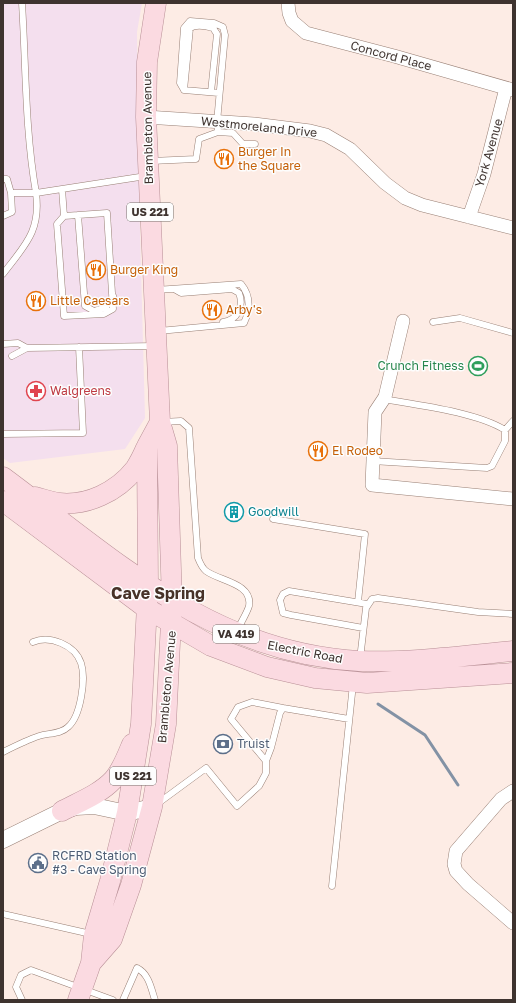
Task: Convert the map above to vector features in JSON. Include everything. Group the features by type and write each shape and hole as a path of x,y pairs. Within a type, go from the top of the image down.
{"main road":[{"name":"Brambleton Avenue","path":"91,963 112,939 130,885 152,806 166,724 172,623 167,446 160,422 146,117 147,62 156,3"},
{"name":"Brambleton Avenue","path":"80,994 91,963 94,935 110,881 127,813 141,724 148,585 147,446 160,422"},
{"path":"26,494 58,503 80,503 103,496 120,484 135,469 147,446"},
{"name":"Electric Road","path":"3,477 148,585 194,614 236,634 265,644 297,653 359,661 410,660 513,651"},
{"name":"Electric Road","path":"3,501 146,608 211,646 267,668 315,678 354,682 513,673"},
{"path":"354,682 356,672 388,668 410,660"},
{"path":"62,811 113,780 125,761 141,724"}],"street":[{"name":"Concord Place","path":"288,3 292,22 306,33 510,89"},
{"name":"York Avenue","path":"469,217 510,89"},
{"name":"Westmoreland Drive","path":"146,117 217,127 303,130 326,135 350,149 386,183 405,198 422,205 513,228"},
{"path":"403,321 383,399 376,412 371,483 374,486 513,499"},
{"path":"513,791 501,799 456,851 454,864 456,871 468,884 513,923"},
{"path":"3,840 62,811 76,807 94,806 127,813 152,806"}],"lane":[{"path":"3,274 28,240 35,227 38,208 26,114 26,57 22,3"},
{"path":"184,90 180,83 184,28 190,21 214,23 223,27 225,35 217,127"},
{"path":"184,90 190,28 194,26 208,27 213,28 216,34 211,92"},
{"path":"184,90 219,93"},
{"path":"11,193 36,193 62,189 148,168 196,159 199,139 217,127"},
{"path":"217,127 233,133 243,144 255,144"},
{"path":"3,179 7,179 11,193 12,212 3,216"},
{"path":"62,189 64,216"},
{"path":"107,213 114,309 104,314 64,316 57,224 64,216 107,213"},
{"path":"78,215 85,306 94,310 106,307 113,296"},
{"path":"12,356 27,348 79,347 156,338 202,327 244,323 248,313 247,292 241,284 154,291"},
{"path":"174,289 181,293 232,289 239,292 242,303 234,318 229,321 212,323 202,327"},
{"path":"433,322 460,318 513,333"},
{"path":"3,344 18,343 27,348"},
{"path":"3,434 83,433 79,347"},
{"path":"383,399 440,409 489,423 505,430"},
{"path":"160,422 181,421 189,428 198,558 200,565 207,572 238,585 246,593 249,606 236,634"},
{"path":"372,461 487,468 492,466 505,442 505,430 513,421"},
{"path":"273,519 365,534 357,602"},
{"path":"363,628 283,613 280,600 283,594 289,591 367,604"},
{"path":"359,661 367,604 372,599 378,598 478,612 513,614"},
{"path":"3,752 29,739 64,730 76,718 80,707 81,662 64,644 54,640 45,639 33,642"},
{"path":"332,886 354,682"},
{"path":"266,761 231,719 238,706 252,702 349,719"},
{"path":"152,806 166,799 206,768 237,806 259,786 266,773 266,761 280,713 283,708"},
{"path":"3,914 94,935"},
{"path":"123,1000 137,968 143,972 148,980 155,1000"},
{"path":"22,1000 16,987 21,974 31,970 80,994 112,1000"}],"shaded area":[{"path":"3,3 142,3 137,32 139,193 145,418 125,449 10,463 3,458"}],"waterway":[{"path":"378,704 425,735 458,785"}],"place":[{"name":"Burger In the Square","path":"224,159"},
{"name":"Burger King","path":"96,270"},
{"name":"Little Caesars","path":"36,301"},
{"name":"Arby's","path":"212,310"},
{"name":"Crunch Fitness","path":"478,366"},
{"name":"Walgreens","path":"36,391"},
{"name":"El Rodeo","path":"318,451"},
{"name":"Goodwill","path":"234,512"},
{"name":"Truist","path":"223,744"},
{"name":"RCFRD Station #3 - Cave Spring","path":"38,863"}],"district":[{"name":"Cave Spring","path":"158,593"}]}
